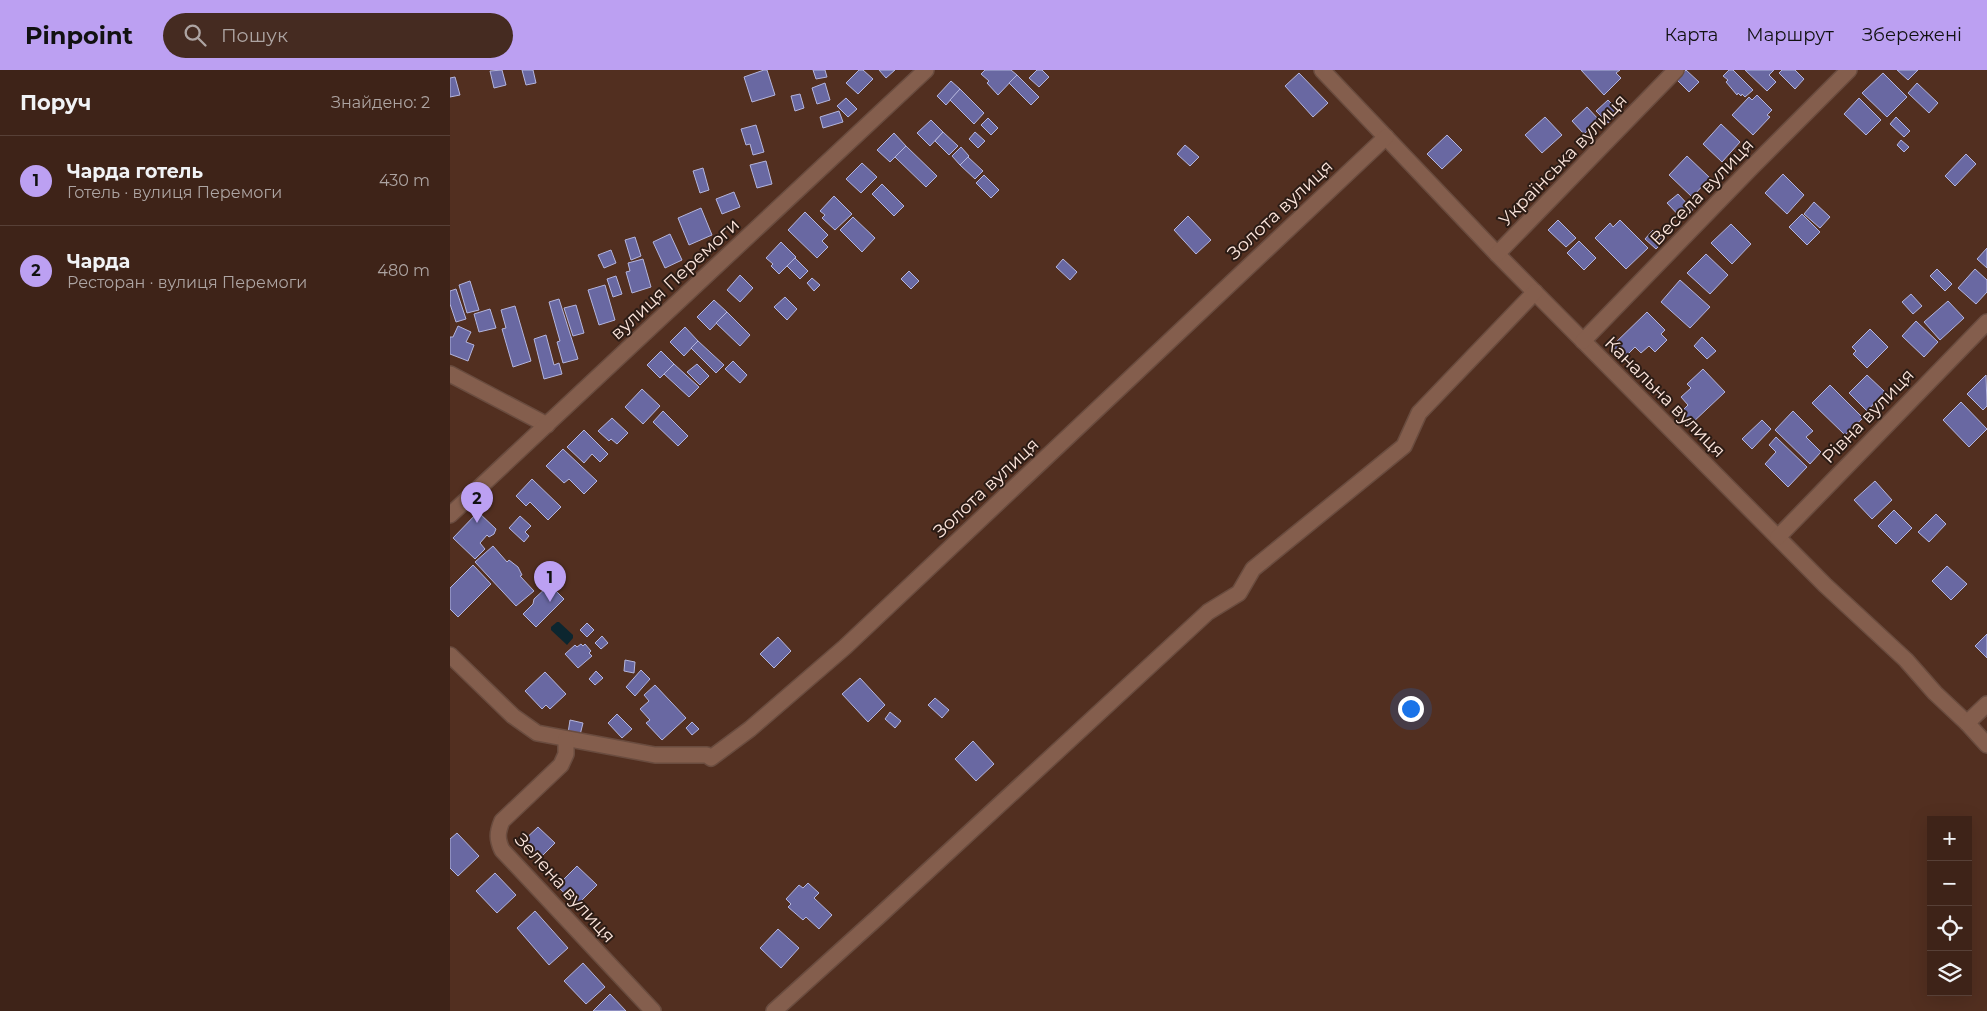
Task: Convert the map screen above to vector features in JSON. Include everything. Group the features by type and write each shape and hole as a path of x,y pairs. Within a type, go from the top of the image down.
{"street":[{"name":"вулиця Перемоги","path":"450,515 926,70"},
{"name":"Канальна вулиця","path":"1322,70 1497,254 1825,585 1906,660 1935,693 1987,744"},
{"name":"Українська вулиця","path":"1497,254 1676,70"},
{"name":"Весела вулиця","path":"1583,341 1750,168 1849,70"},
{"name":"Золота вулиця","path":"566,739 656,754 706,755 711,758 750,728 845,647 1386,137"},
{"path":"774,1011 1208,612 1239,593 1253,569 1404,446 1419,413 1535,292"},
{"name":"Рівна вулиця","path":"1778,537 1987,322"},
{"path":"450,374 547,425"},
{"path":"450,655 529,728 537,733 566,739"},
{"path":"1967,723 1987,704"},
{"name":"Зелена вулиця","path":"566,739 566,754 561,766 502,822 497,840 502,850 653,1011"}],"water":[{"path":"557,622 573,635 573,638 567,645 551,630 551,627"}],"building":[{"path":"502,70 506,85 494,88 490,71"},
{"path":"522,70 533,70 536,83 526,85"},
{"path":"767,70 775,95 752,102 744,77"},
{"path":"813,70 825,70 827,77 816,79"},
{"path":"859,70 863,70 873,79 858,94 846,83"},
{"path":"879,70 895,70 886,78"},
{"path":"985,70 1011,70 1017,75 998,95 987,83 989,81 981,74"},
{"path":"1037,70 1042,70 1049,77 1039,87 1029,78"},
{"path":"1581,70 1620,70 1616,73 1621,78 1604,95"},
{"path":"1686,70 1699,82 1689,92 1676,79"},
{"path":"1729,70 1733,70 1753,90 1745,97 1738,93 1737,95 1726,82 1728,80 1723,76"},
{"path":"1745,70 1774,70 1769,75 1776,82 1767,91"},
{"path":"1782,70 1795,70 1804,79 1795,89 1779,73"},
{"path":"1897,70 1918,70 1908,80"},
{"path":"1299,73 1328,103 1313,117 1285,86"},
{"path":"1883,73 1907,97 1887,117 1862,93"},
{"path":"1017,75 1039,97 1031,105 1009,83"},
{"path":"455,77 460,95 450,97 450,78"},
{"path":"951,81 960,89 946,105 937,96"},
{"path":"825,83 830,100 817,104 812,88"},
{"path":"1917,83 1938,103 1929,113 1908,93"},
{"path":"960,89 984,113 974,124 950,100"},
{"path":"800,94 804,108 795,111 791,96"},
{"path":"1757,95 1772,110 1767,115 1770,117 1753,135 1732,115 1749,97 1752,100"},
{"path":"846,98 857,109 848,117 837,106"},
{"path":"1859,98 1881,120 1866,135 1844,114"},
{"path":"1608,100 1620,112 1608,123 1596,111"},
{"path":"1587,107 1599,120 1584,134 1572,121"},
{"path":"839,111 843,122 823,128 820,117"},
{"path":"1545,117 1562,135 1542,153 1525,135"},
{"path":"1896,117 1910,131 1904,137 1890,124"},
{"path":"988,118 998,128 991,135 981,125"},
{"path":"931,120 943,132 930,146 917,133"},
{"path":"1721,124 1740,142 1722,162 1703,144"},
{"path":"756,125 764,152 753,155 750,144 746,145 741,129"},
{"path":"943,132 958,146 949,155 935,141"},
{"path":"975,132 985,141 978,148 969,139"},
{"path":"894,133 906,146 890,162 877,150"},
{"path":"1447,135 1462,150 1442,169 1427,154"},
{"path":"1901,140 1909,147 1904,152 1897,145"},
{"path":"1185,145 1199,157 1190,166 1177,154"},
{"path":"906,146 937,176 926,187 895,157"},
{"path":"961,147 969,156 960,165 952,156"},
{"path":"1966,154 1976,164 1955,186 1945,176"},
{"path":"1687,156 1710,178 1692,197 1669,175"},
{"path":"968,157 983,171 975,179 960,165"},
{"path":"766,161 772,184 757,188 750,165"},
{"path":"862,163 877,177 861,193 846,179"},
{"path":"703,168 709,190 700,193 693,171"},
{"path":"1783,174 1804,195 1787,214 1765,193"},
{"path":"984,175 999,190 991,198 976,183"},
{"path":"882,184 904,206 894,216 872,194"},
{"path":"734,192 740,207 722,214 716,199"},
{"path":"1678,194 1693,210 1683,220 1667,203"},
{"path":"834,196 852,214 835,230 822,218 825,215 820,211"},
{"path":"1814,202 1830,217 1820,228 1804,214"},
{"path":"701,208 712,235 689,245 678,218"},
{"path":"805,212 828,235 822,241 828,247 817,258 788,230"},
{"path":"1802,214 1820,232 1807,245 1789,227"},
{"path":"1188,216 1211,240 1196,254 1174,230"},
{"path":"853,217 875,238 862,252 840,230"},
{"path":"1558,220 1576,238 1566,247 1548,230"},
{"path":"1620,220 1648,248 1626,269 1595,238 1610,223 1613,227"},
{"path":"1731,224 1751,244 1732,264 1711,243"},
{"path":"1653,230 1664,241 1656,249 1645,239"},
{"path":"670,234 682,260 665,268 653,242"},
{"path":"635,237 641,256 631,260 625,240"},
{"path":"1579,241 1596,258 1584,270 1567,253"},
{"path":"781,242 796,257 779,274 771,266 773,264 766,258"},
{"path":"1987,248 1987,268 1977,259"},
{"path":"611,250 616,263 604,268 598,255"},
{"path":"1706,254 1728,275 1710,294 1687,273"},
{"path":"795,258 808,271 800,279 787,266"},
{"path":"643,259 651,287 632,293 626,272 630,271 628,263"},
{"path":"1063,259 1077,272 1070,280 1056,267"},
{"path":"1937,269 1952,284 1945,291 1930,276"},
{"path":"1975,269 1987,280 1987,292 1976,304 1958,288"},
{"path":"909,271 919,281 911,289 901,279"},
{"path":"740,275 753,288 740,302 727,290"},
{"path":"616,276 622,294 613,297 607,279"},
{"path":"812,278 820,285 814,291 807,283"},
{"path":"1680,280 1710,307 1690,328 1661,302"},
{"path":"470,281 479,310 467,313 459,285"},
{"path":"605,285 615,320 599,325 588,290"},
{"path":"456,289 466,319 456,322 450,304 450,291"},
{"path":"1911,294 1922,306 1913,314 1902,302"},
{"path":"785,297 797,309 787,320 774,307"},
{"path":"559,299 578,359 563,363 557,342 560,341 549,302"},
{"path":"714,300 727,312 710,330 697,317"},
{"path":"1948,301 1964,318 1940,340 1924,322"},
{"path":"576,305 584,333 573,336 564,308"},
{"path":"515,306 531,361 513,367 502,329 506,328 501,310"},
{"path":"490,309 496,328 479,332 474,314"},
{"path":"727,312 750,335 740,346 716,323"},
{"path":"1647,312 1665,330 1661,334 1667,340 1655,352 1649,346 1641,353 1635,347 1624,358 1612,346"},
{"path":"1916,321 1938,342 1924,357 1902,336"},
{"path":"458,326 471,332 466,342 474,345 468,361 450,354 450,337 453,337"},
{"path":"685,327 698,341 684,356 670,342"},
{"path":"1870,329 1888,347 1867,368 1853,354 1856,351 1852,347"},
{"path":"546,335 554,365 559,363 562,374 544,379 534,339"},
{"path":"1702,337 1716,351 1707,359 1694,346"},
{"path":"698,341 724,365 716,373 691,348"},
{"path":"661,351 674,364 660,378 647,365"},
{"path":"733,361 747,375 740,383 725,369"},
{"path":"674,364 699,387 689,397 664,374"},
{"path":"697,364 709,376 700,385 687,372"},
{"path":"1703,369 1725,392 1690,425 1679,414 1688,405 1681,397 1691,388 1687,384"},
{"path":"1867,375 1885,392 1867,411 1849,393"},
{"path":"1986,375 1987,406 1983,410 1967,394"},
{"path":"1830,385 1863,418 1845,435 1812,403"},
{"path":"642,389 660,406 643,424 625,407"},
{"path":"1961,402 1987,429 1969,447 1943,420"},
{"path":"663,411 688,436 678,446 653,422"},
{"path":"1793,411 1813,431 1806,437 1821,452 1810,464 1775,430"},
{"path":"612,418 628,433 617,444 611,439 609,441 598,431"},
{"path":"1762,420 1771,429 1752,449 1742,439"},
{"path":"584,430 608,454 600,462 592,454 584,463 567,447"},
{"path":"1776,437 1807,467 1788,487 1765,464 1776,452 1769,445"},
{"path":"563,449 597,481 584,494 569,479 564,483 546,466"},
{"path":"532,479 561,507 548,520 530,502 526,506 516,496"},
{"path":"1875,481 1892,500 1872,519 1854,500"},
{"path":"1894,510 1912,528 1896,544 1878,526"},
{"path":"478,512 496,529 494,534 489,537 487,535 480,543 485,549 475,559 453,538"},
{"path":"1936,514 1946,524 1929,542 1918,532"},
{"path":"520,516 531,526 525,532 529,536 524,542 509,528"},
{"path":"493,546 507,562 509,560 518,567 522,575 520,576 534,591 516,606 475,562"},
{"path":"473,565 491,584 458,617 450,609 450,588"},
{"path":"1947,566 1967,584 1951,600 1932,581"},
{"path":"548,586 551,586 564,599 536,627 523,614 533,604 534,599"},
{"path":"587,623 594,630 587,637 580,630"},
{"path":"1987,634 1987,658 1975,646"},
{"path":"602,636 608,643 601,649 595,643"},
{"path":"778,637 791,651 774,668 760,654"},
{"path":"581,644 583,646 585,644 591,651 589,653 592,656 578,668 565,654 575,645 577,647"},
{"path":"625,660 635,662 634,673 624,671"},
{"path":"641,670 650,679 635,696 626,687"},
{"path":"596,671 603,678 595,685 589,679"},
{"path":"545,672 566,694 550,709 546,705 542,709 525,691"},
{"path":"860,678 885,705 868,722 842,694"},
{"path":"655,685 686,718 662,740 646,723 650,720 640,709 649,701 644,695"},
{"path":"935,698 949,710 942,718 928,705"},
{"path":"890,712 901,721 895,728 885,719"},
{"path":"617,714 632,729 622,738 608,723"},
{"path":"570,720 583,723 580,735 568,733"},
{"path":"692,722 699,729 692,735 686,728"},
{"path":"973,741 994,764 976,781 955,759"},
{"path":"538,827 555,843 539,859 522,842"},
{"path":"457,833 479,856 458,876 450,868 450,839"},
{"path":"577,866 597,885 577,905 557,886"},
{"path":"495,873 516,895 497,913 476,891"},
{"path":"808,883 819,893 814,898 832,915 819,929 806,917 803,920 788,907 791,904 786,899 799,885 803,888"},
{"path":"535,911 568,948 549,965 517,928"},
{"path":"778,929 799,948 781,968 760,948"},
{"path":"583,963 605,987 586,1004 564,981"},
{"path":"610,994 626,1011 593,1011"}],"place":[{"name":"Чарда","path":"477,523"},
{"name":"Чарда готель","path":"550,602"}]}
